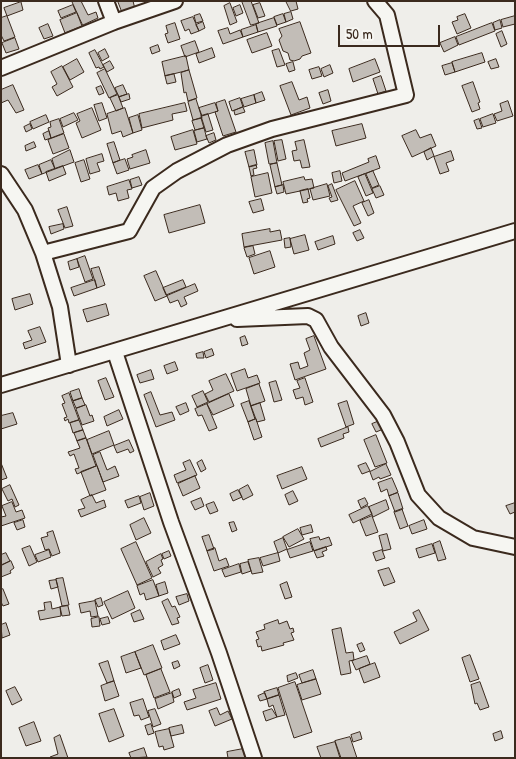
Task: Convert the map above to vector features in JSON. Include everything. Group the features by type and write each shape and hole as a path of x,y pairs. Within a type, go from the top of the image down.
{"street":[{"path":"106,1 114,22"},
{"path":"1,68 114,22 175,1"},
{"path":"43,253 129,230 153,188 177,171 227,145 272,129 406,95 387,15 375,1"},
{"path":"1,174 25,210 43,253 60,307 69,365"},
{"path":"1,385 515,231"},
{"path":"221,319 270,319 308,316 316,320 331,347 383,415 397,442 418,495 440,518 474,538 515,547"},
{"path":"115,352 171,522 219,653 254,758"}],"building":[{"path":"72,1 81,1 88,15 96,12 98,18 83,25"},
{"path":"118,1 133,1 135,9 123,14"},
{"path":"242,1 251,1 259,23 251,25"},
{"path":"286,1 296,1 298,9 291,11"},
{"path":"21,2 23,10 7,16 4,8"},
{"path":"230,3 237,22 230,25 224,6"},
{"path":"260,3 265,16 258,18 253,5"},
{"path":"73,5 76,12 61,18 58,11"},
{"path":"240,5 243,13 236,16 233,8"},
{"path":"291,12 293,19 286,22 284,14"},
{"path":"77,13 82,26 65,33 60,20"},
{"path":"200,14 203,21 196,23 194,16"},
{"path":"283,14 286,22 277,25 274,17"},
{"path":"465,14 471,28 457,34 452,22 458,20 457,17"},
{"path":"7,16 15,37 4,41 1,35 1,18"},
{"path":"515,16 515,24 503,27 501,20"},
{"path":"193,17 199,31 191,34 189,29 185,31 181,21"},
{"path":"274,18 277,26 258,32 256,24"},
{"path":"500,20 502,28 495,30 493,23"},
{"path":"203,22 205,28 199,31 196,25"},
{"path":"300,22 311,53 294,61 290,60 288,53 283,51 279,40 282,36 279,29"},
{"path":"175,23 180,39 168,43 165,34 168,33 166,26"},
{"path":"492,23 495,31 459,45 456,37"},
{"path":"48,24 53,36 44,39 39,28"},
{"path":"256,25 258,32 243,37 241,30"},
{"path":"228,28 230,34 240,30 243,37 223,44 218,31"},
{"path":"502,31 507,44 501,47 496,34"},
{"path":"267,33 272,46 252,53 247,40"},
{"path":"455,37 458,45 444,52 440,43"},
{"path":"15,38 19,49 6,53 2,43"},
{"path":"195,41 199,52 185,57 181,46"},
{"path":"158,45 160,51 152,54 150,48"},
{"path":"212,48 215,57 199,63 196,54"},
{"path":"105,49 109,57 102,61 98,53"},
{"path":"279,49 285,65 277,67 272,51"},
{"path":"95,50 104,67 100,69 99,67 96,68 89,53"},
{"path":"482,53 485,62 455,72 452,62"},
{"path":"186,56 189,70 165,76 162,62"},
{"path":"77,59 84,72 70,80 63,67"},
{"path":"375,59 380,72 353,82 349,69"},
{"path":"496,59 499,67 491,69 488,62"},
{"path":"110,61 114,68 107,72 103,65"},
{"path":"293,62 295,70 289,72 286,64"},
{"path":"452,63 455,72 445,75 442,66"},
{"path":"330,65 333,73 324,77 321,69"},
{"path":"62,66 73,87 57,96 52,87 57,84 51,72"},
{"path":"319,67 322,76 312,79 309,70"},
{"path":"105,69 117,94 109,98 97,73"},
{"path":"189,70 197,98 188,101 186,92 184,93 181,73"},
{"path":"174,74 176,82 167,84 165,76"},
{"path":"381,76 386,91 378,94 373,79"},
{"path":"292,82 299,100 307,97 310,108 291,115 280,86"},
{"path":"473,82 480,102 478,103 480,109 472,112 462,86"},
{"path":"13,85 24,110 16,113 8,100 1,103 1,90"},
{"path":"123,85 127,94 119,97 115,88"},
{"path":"101,86 104,93 99,95 96,88"},
{"path":"328,90 331,101 323,104 319,93"},
{"path":"262,92 265,100 256,103 254,95"},
{"path":"129,94 130,99 121,102 119,97"},
{"path":"118,95 123,108 116,111 110,98"},
{"path":"254,95 256,103 244,107 241,99"},
{"path":"240,98 243,107 232,111 229,102"},
{"path":"196,99 202,118 193,120 188,102"},
{"path":"225,100 236,132 223,136 215,112 218,111 216,103"},
{"path":"508,101 513,116 497,121 494,114 502,111 500,104"},
{"path":"102,103 107,118 99,121 94,105"},
{"path":"185,103 187,111 172,114 173,120 142,128 139,114"},
{"path":"215,103 218,111 202,116 199,108"},
{"path":"243,107 245,112 235,115 234,111"},
{"path":"92,108 101,130 82,138 76,123 80,121 77,114"},
{"path":"125,108 133,133 123,137 121,131 112,134 107,114"},
{"path":"74,113 78,120 63,127 60,119"},
{"path":"208,114 213,130 206,132 201,116"},
{"path":"493,114 496,123 483,127 480,119"},
{"path":"46,115 49,122 33,129 30,122"},
{"path":"138,115 142,130 133,133 129,118"},
{"path":"201,118 204,128 195,130 192,121"},
{"path":"59,119 64,133 51,138 48,128 51,127 50,122"},
{"path":"479,119 482,128 477,129 474,121"},
{"path":"30,124 32,129 26,132 24,127"},
{"path":"362,124 366,138 336,146 332,131"},
{"path":"204,128 207,139 197,142 194,131"},
{"path":"193,130 197,144 175,150 171,137"},
{"path":"416,130 420,138 431,134 436,146 412,157 402,136"},
{"path":"49,131 51,138 45,140 43,134"},
{"path":"214,133 216,140 209,143 206,136"},
{"path":"64,134 69,148 53,154 48,140"},
{"path":"282,140 286,159 278,161 274,141"},
{"path":"304,140 310,167 302,168 300,160 294,161 292,151 297,150 295,142"},
{"path":"273,141 277,163 269,164 265,143"},
{"path":"34,142 36,147 26,151 25,146"},
{"path":"114,142 120,160 113,163 107,144"},
{"path":"431,148 434,156 427,160 424,152"},
{"path":"70,150 74,162 55,169 52,159"},
{"path":"146,150 150,163 130,169 127,159"},
{"path":"254,150 257,165 249,167 245,152"},
{"path":"451,151 454,160 446,163 449,171 440,174 434,157"},
{"path":"102,154 104,161 97,163 100,171 90,174 86,159"},
{"path":"376,156 380,168 345,181 342,173 369,162 368,159"},
{"path":"125,159 129,170 117,174 113,163"},
{"path":"51,160 55,169 42,174 39,165"},
{"path":"84,160 90,179 81,182 75,163"},
{"path":"277,163 282,185 275,187 270,165"},
{"path":"38,165 42,174 29,179 25,170"},
{"path":"256,165 257,168 253,169 254,175 251,176 249,167"},
{"path":"63,166 66,174 49,181 46,172"},
{"path":"340,171 342,181 334,183 332,173"},
{"path":"373,171 379,185 372,188 366,174"},
{"path":"268,173 272,193 255,197 251,177"},
{"path":"365,174 373,193 366,196 358,177"},
{"path":"139,177 142,185 132,188 130,180"},
{"path":"304,177 305,180 312,179 314,188 286,194 283,182"},
{"path":"129,180 132,189 127,190 129,198 118,201 116,193 109,195 107,187"},
{"path":"355,181 364,201 353,206 361,223 354,226 336,190"},
{"path":"327,184 330,196 313,200 310,189"},
{"path":"332,184 338,200 331,202 329,198 332,197 328,186"},
{"path":"283,185 284,192 277,194 275,187"},
{"path":"380,186 384,195 376,198 372,189"},
{"path":"308,189 310,198 307,199 308,202 303,203 300,191"},
{"path":"261,199 264,210 253,213 249,202"},
{"path":"369,200 374,213 368,216 362,203"},
{"path":"200,205 205,223 169,233 164,215"},
{"path":"67,207 73,226 65,228 58,210"},
{"path":"63,224 64,229 51,234 49,227"},
{"path":"270,229 270,232 280,230 282,240 244,247 242,234"},
{"path":"360,230 364,238 357,241 353,233"},
{"path":"305,235 309,250 294,254 290,239"},
{"path":"333,236 335,244 318,250 315,242"},
{"path":"290,238 291,247 285,248 284,239"},
{"path":"253,246 255,254 247,257 244,248"},
{"path":"270,251 275,267 254,274 249,258"},
{"path":"85,256 93,279 85,282 77,259"},
{"path":"77,259 79,267 70,270 68,262"},
{"path":"99,267 105,285 97,288 91,269"},
{"path":"156,271 167,296 155,301 144,276"},
{"path":"95,280 97,288 74,296 71,288"},
{"path":"183,280 186,287 166,295 163,288"},
{"path":"195,284 198,291 184,297 187,304 181,307 178,300 170,303 167,296"},
{"path":"30,294 33,304 15,310 12,299"},
{"path":"106,304 109,315 87,322 83,310"},
{"path":"366,313 369,323 361,326 358,316"},
{"path":"40,327 46,342 25,349 23,343 32,340 28,331"},
{"path":"245,336 248,344 242,346 240,338"},
{"path":"314,336 326,369 295,380 290,364 298,362 300,369 308,366 304,353 310,350 306,339"},
{"path":"212,349 214,355 206,358 204,352"},
{"path":"203,352 204,358 197,358 196,354"},
{"path":"175,362 178,370 167,374 164,366"},
{"path":"245,369 248,378 257,375 260,383 237,391 231,374"},
{"path":"151,370 154,379 140,383 137,375"},
{"path":"226,374 234,391 209,402 205,394 213,390 209,381"},
{"path":"106,378 114,397 105,400 98,381"},
{"path":"305,378 313,402 305,405 303,397 296,399 293,390 300,388 297,381"},
{"path":"276,381 282,400 274,402 269,383"},
{"path":"259,384 265,401 251,406 246,389"},
{"path":"79,389 82,398 73,401 70,392"},
{"path":"203,391 208,402 197,407 192,396"},
{"path":"151,392 160,415 172,412 175,420 156,427 144,395"},
{"path":"69,393 79,420 69,423 68,419 65,421 64,418 67,417 62,404 65,403 62,396"},
{"path":"229,394 234,406 213,415 207,404"},
{"path":"82,398 85,405 76,408 73,401"},
{"path":"249,401 255,419 248,422 241,404"},
{"path":"347,401 354,424 346,427 338,404"},
{"path":"186,403 189,411 180,415 176,407"},
{"path":"260,403 265,420 257,422 251,406"},
{"path":"207,404 217,428 209,431 202,415 198,416 195,409"},
{"path":"86,405 94,421 82,425 76,409"},
{"path":"119,410 123,419 107,426 104,417"},
{"path":"13,413 17,424 1,429 1,416"},
{"path":"256,419 262,437 254,440 248,422"},
{"path":"79,420 83,430 73,433 70,423"},
{"path":"382,420 386,428 376,432 372,424"},
{"path":"348,427 349,432 343,434 344,438 321,447 318,439"},
{"path":"83,430 86,438 77,441 74,433"},
{"path":"109,431 114,445 92,454 87,440"},
{"path":"376,435 387,463 375,467 364,440"},
{"path":"86,438 96,466 77,474 75,469 79,468 74,454 70,456 68,452 80,448 77,441"},
{"path":"129,440 134,451 130,453 128,449 117,453 114,446"},
{"path":"100,452 107,470 115,466 119,476 103,482 93,455"},
{"path":"190,460 197,475 177,483 174,475 186,470 183,463"},
{"path":"202,460 206,469 201,472 197,463"},
{"path":"1,463 7,478 1,480"},
{"path":"366,463 370,471 362,474 358,466"},
{"path":"386,464 391,475 373,480 370,472"},
{"path":"97,466 106,490 90,496 81,472"},
{"path":"302,467 307,479 282,489 277,476"},
{"path":"195,476 200,488 183,496 178,484"},
{"path":"392,478 398,492 389,496 387,489 381,492 378,483"},
{"path":"10,485 19,505 15,507 12,499 8,501 2,489"},
{"path":"248,485 253,495 243,500 239,490"},
{"path":"238,490 242,497 233,501 230,494"},
{"path":"293,491 298,501 289,505 285,495"},
{"path":"150,493 154,506 144,510 140,497"},
{"path":"398,493 403,509 395,512 389,496"},
{"path":"92,495 96,503 104,500 106,507 81,517 78,510 85,508 81,500"},
{"path":"139,496 141,503 128,508 125,501"},
{"path":"201,498 204,506 195,510 191,502"},
{"path":"365,498 368,504 361,508 358,501"},
{"path":"386,500 389,509 373,517 369,507"},
{"path":"12,502 16,512 22,510 25,518 1,526 1,517 6,516 2,506"},
{"path":"214,502 218,511 210,514 206,505"},
{"path":"515,503 515,512 510,514 506,506"},
{"path":"368,506 372,514 353,523 349,515"},
{"path":"402,509 408,526 400,529 394,512"},
{"path":"372,516 378,532 366,536 360,521"},
{"path":"144,518 151,533 136,540 130,525"},
{"path":"23,520 25,527 17,530 14,523"},
{"path":"424,520 427,529 412,534 409,526"},
{"path":"234,522 237,530 232,532 229,523"},
{"path":"311,525 313,532 302,535 300,528"},
{"path":"298,529 304,539 289,547 283,537"},
{"path":"53,531 60,553 52,556 49,549 45,550 41,538 48,536 47,533"},
{"path":"387,534 391,549 383,551 379,536"},
{"path":"209,535 214,549 207,551 202,537"},
{"path":"319,537 320,540 329,537 332,545 314,551 310,539"},
{"path":"283,538 287,549 278,553 274,542"},
{"path":"440,541 446,559 438,561 433,544"},
{"path":"136,542 152,578 137,585 121,549"},
{"path":"310,542 313,551 290,558 287,550"},
{"path":"432,544 435,553 419,558 416,549"},
{"path":"30,546 37,562 29,566 22,549"},
{"path":"326,547 327,550 322,552 324,556 317,558 314,551"},
{"path":"215,548 219,561 226,558 229,566 214,571 207,551"},
{"path":"49,550 51,557 38,562 35,555"},
{"path":"382,550 385,558 376,561 373,553"},
{"path":"169,551 171,556 164,559 162,554"},
{"path":"6,553 10,561 1,565 1,555"},
{"path":"278,553 280,561 263,566 260,558"},
{"path":"161,554 163,565 158,568 161,573 153,577 146,562"},
{"path":"259,558 263,572 252,574 248,560"},
{"path":"11,561 14,568 10,571 11,573 1,577 1,566"},
{"path":"248,562 251,571 242,574 240,564"},
{"path":"239,564 241,572 225,577 222,570"},
{"path":"389,568 395,582 384,586 378,571"},
{"path":"63,578 69,605 62,606 56,579"},
{"path":"56,580 58,587 51,589 49,581"},
{"path":"153,580 159,596 146,600 144,593 140,595 137,586"},
{"path":"165,582 168,593 159,596 156,585"},
{"path":"287,582 292,597 285,599 280,585"},
{"path":"3,589 9,604 3,606 1,590"},
{"path":"128,591 135,608 112,619 104,602"},
{"path":"187,594 189,601 179,605 176,597"},
{"path":"101,598 103,605 98,607 95,600"},
{"path":"168,599 172,607 175,606 180,617 177,618 179,623 172,625 162,602"},
{"path":"95,601 98,616 91,617 90,611 81,613 79,604"},
{"path":"51,602 52,609 60,607 61,616 40,620 38,611 45,610 44,603"},
{"path":"68,606 70,615 62,616 60,607"},
{"path":"140,610 144,619 134,622 131,614"},
{"path":"419,610 429,630 400,644 394,632 417,621 413,613"},
{"path":"99,617 100,626 92,627 91,619"},
{"path":"108,617 110,623 102,625 100,619"},
{"path":"278,620 279,624 287,621 290,629 293,628 294,632 291,633 294,640 262,651 261,646 258,647 256,640 259,639 256,632 265,629 264,625"},
{"path":"6,623 10,635 2,638 1,625"},
{"path":"341,628 346,653 353,652 354,660 349,661 351,673 341,675 332,630"},
{"path":"176,635 180,644 164,650 161,641"},
{"path":"362,643 365,650 360,652 357,645"},
{"path":"153,645 162,668 144,675 135,652"},
{"path":"135,652 141,668 126,673 121,657"},
{"path":"470,655 479,679 470,682 462,658"},
{"path":"367,656 370,664 356,670 352,661"},
{"path":"108,661 114,681 107,683 99,664"},
{"path":"178,661 180,666 174,669 172,663"},
{"path":"375,663 380,677 364,683 359,669"},
{"path":"208,665 213,680 205,683 200,668"},
{"path":"161,669 170,692 154,698 146,675"},
{"path":"313,670 316,679 302,683 299,675"},
{"path":"296,673 298,678 288,682 287,676"},
{"path":"316,679 321,694 302,700 297,685"},
{"path":"114,681 119,696 105,701 101,686"},
{"path":"295,682 312,732 294,738 278,688"},
{"path":"480,682 489,707 480,710 477,703 475,704 471,685"},
{"path":"216,683 221,699 187,710 184,702 196,698 193,690"},
{"path":"15,687 22,700 12,705 6,691"},
{"path":"277,688 279,695 267,699 264,692"},
{"path":"179,689 181,695 174,698 172,692"},
{"path":"172,693 174,702 158,709 155,699"},
{"path":"265,693 267,699 260,701 258,696"},
{"path":"279,695 285,715 277,717 273,705 269,707 267,699"},
{"path":"143,699 149,717 141,720 139,715 134,716 130,703"},
{"path":"217,708 220,715 228,711 232,719 215,726 209,711"},
{"path":"114,709 124,736 109,742 99,714"},
{"path":"155,709 161,724 153,727 148,711"},
{"path":"272,709 277,717 266,721 263,712"},
{"path":"34,722 41,741 26,746 19,728"},
{"path":"151,724 154,733 148,735 145,726"},
{"path":"182,725 184,733 171,736 169,728"},
{"path":"169,729 174,747 164,750 163,746 159,747 155,732"},
{"path":"501,731 503,738 495,741 493,734"},
{"path":"360,732 362,739 353,742 351,735"},
{"path":"60,735 68,758 51,758 58,754 54,738"},
{"path":"350,737 357,758 341,758 335,741"},
{"path":"335,742 340,758 321,758 317,747"},
{"path":"144,748 147,757 131,758 129,753"},
{"path":"243,749 245,758 228,758 227,752"}]}
